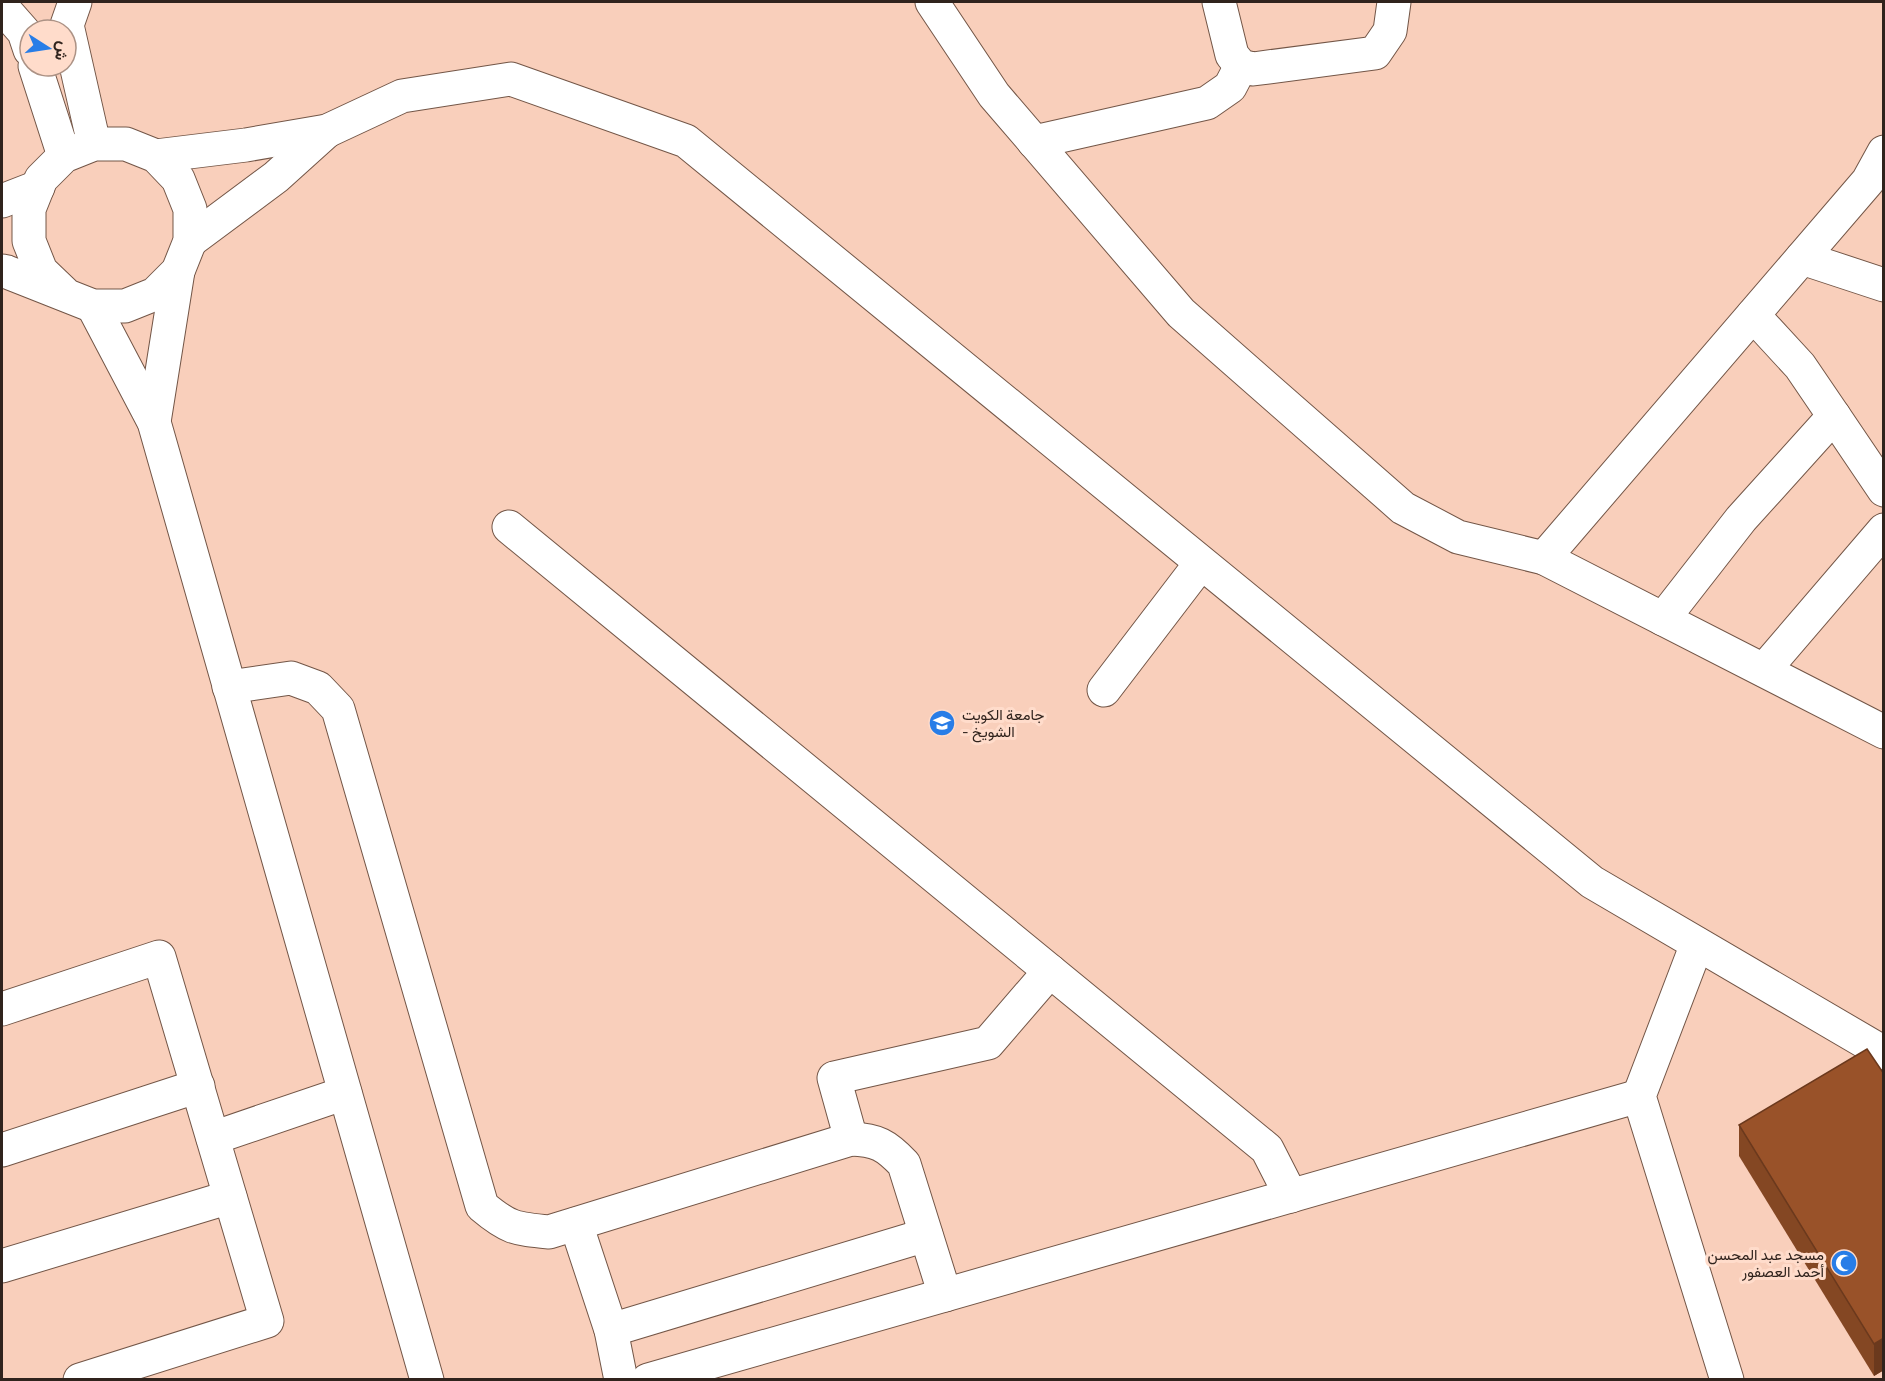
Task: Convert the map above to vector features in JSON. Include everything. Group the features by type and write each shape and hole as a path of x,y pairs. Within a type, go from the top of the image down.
{"street":[{"path":"75,2 67,25 94,144"},
{"path":"932,2 994,95 1180,313 1403,508 1458,537 1544,558 1884,732"},
{"path":"1219,2 1233,55 1241,66 1253,69 1375,53 1390,31 1394,2"},
{"path":"2,7 18,25"},
{"path":"1034,142 1208,103 1230,87 1241,66"},
{"path":"39,78 64,156"},
{"path":"156,156 246,145 327,131 402,96 511,79 686,141 1592,882 1884,1053"},
{"path":"190,241 276,177 327,131"},
{"path":"64,293 41,271 29,241 29,208 41,179 64,156 94,144 126,144 156,156 178,179 190,209 190,241 178,271 154,423"},
{"path":"1544,558 1868,181 1884,152"},
{"path":"2,201 38,188"},
{"path":"1802,258 1884,285"},
{"path":"2,271 93,306 125,306 155,294 178,271"},
{"path":"93,306 154,423 427,1380"},
{"path":"1753,315 1800,366 1884,490"},
{"path":"1663,619 1741,519 1834,416"},
{"path":"509,527 1267,1149 1291,1196"},
{"path":"1764,670 1884,530"},
{"path":"1104,690 1201,563"},
{"path":"230,687 291,678 318,688 338,709 482,1206 502,1223 523,1230 549,1232 851,1139 871,1140 890,1148 904,1164 945,1294"},
{"path":"1697,944 1639,1096 1727,1380"},
{"path":"2,1010 159,957 267,1321 80,1380"},
{"path":"851,1139 834,1078 988,1043 1050,971"},
{"path":"2,1150 198,1086"},
{"path":"213,1138 345,1093"},
{"path":"648,1380 1639,1096"},
{"path":"2,1266 230,1197"},
{"path":"576,1224 611,1330 621,1380"},
{"path":"611,1330 926,1235"}],"shaded area":[{"name":"جامعة الكويت - الشويخ","path":"2,2 1883,2 1883,1379 2,1379"}],"building":[{"name":"مسجد عبد المحسن أحمد العصفور","path":"1867,1049 1884,1074 1884,1338 1874,1344 1739,1125"}],"place":[{"name":"جامعة الكويت - الشويخ","path":"942,723"},
{"name":"مسجد عبد المحسن أحمد العصفور","path":"1844,1263"}]}
